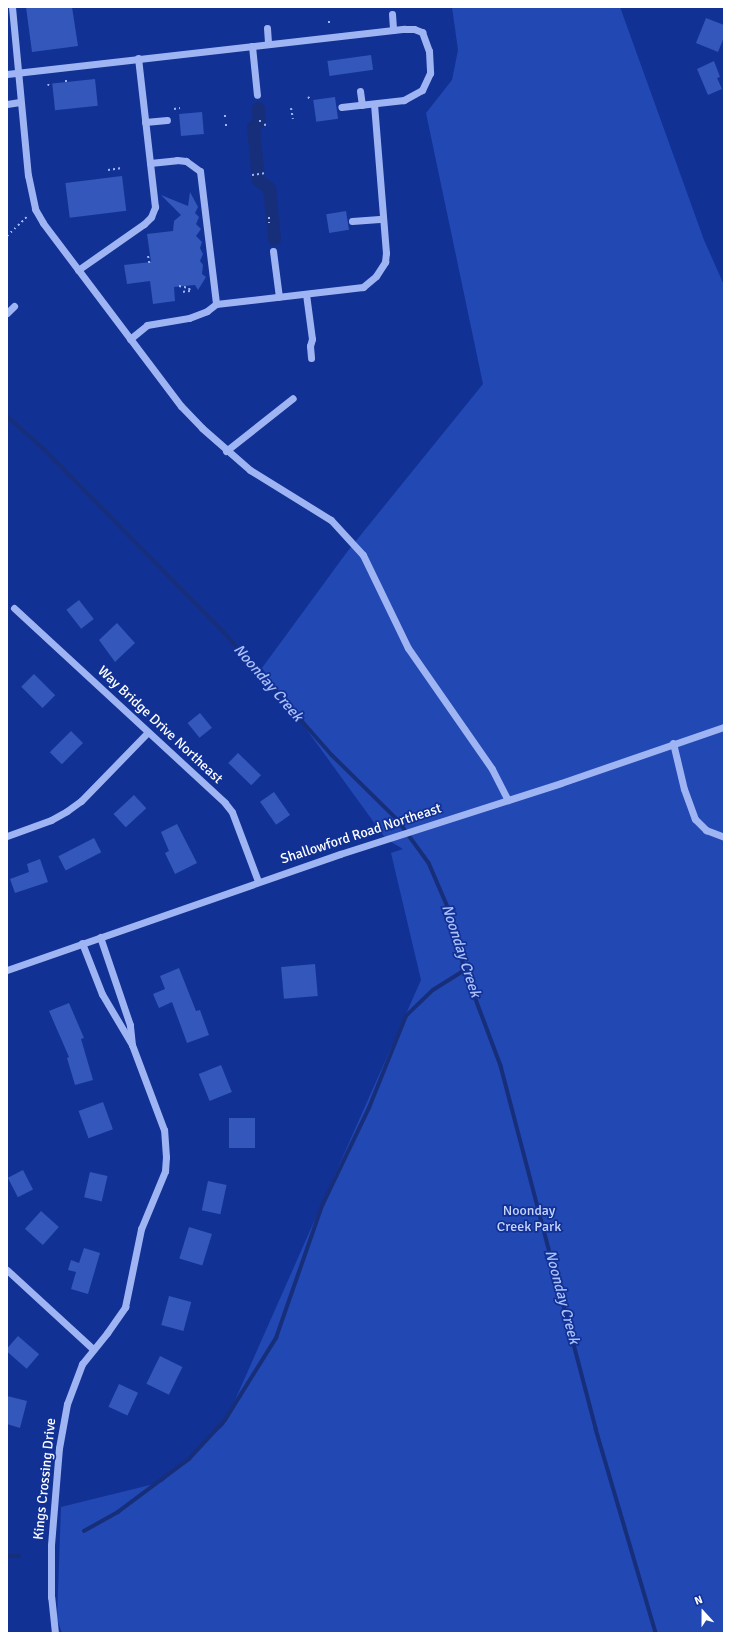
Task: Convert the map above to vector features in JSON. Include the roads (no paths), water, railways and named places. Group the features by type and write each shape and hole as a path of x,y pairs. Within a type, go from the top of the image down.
{"street":[{"path":"12,7 28,176 35,209 56,243 181,406 226,451 250,470 330,520 363,555 408,648 496,775 508,800"},
{"path":"392,14 393,30"},
{"path":"267,28 268,44"},
{"path":"7,74 393,30 414,29 422,32 429,51 430,73 427,83 414,97 362,106 341,107"},
{"path":"252,46 256,95"},
{"path":"78,270 151,217 155,207 138,58"},
{"path":"360,91 362,106"},
{"path":"7,104 20,102"},
{"path":"130,338 147,325 190,318 207,311 216,304 363,287 376,276 385,262 374,104"},
{"path":"145,122 167,120"},
{"path":"150,162 177,160 186,162 200,171 216,304"},
{"path":"352,221 383,218"},
{"path":"273,251 279,297"},
{"path":"306,294 312,339 311,358"},
{"path":"7,313 14,306"},
{"path":"226,451 293,398"},
{"name":"Way Bridge Drive Northeast","path":"14,608 225,803 232,812 258,881"},
{"name":"Shallowford Road Northeast","path":"7,970 258,881 484,808 724,727"},
{"path":"7,836 51,820 81,801 148,732"},
{"path":"673,743 688,802 695,819 706,830 724,837"},
{"name":"Kings Crossing Drive","path":"100,937 130,1024 132,1045"},
{"name":"Kings Crossing Drive","path":"55,1633 51,1597 51,1545 59,1448 67,1404 82,1364 107,1334 125,1307 145,1215 165,1172 164,1130 132,1045 102,994 82,943"},
{"path":"7,1270 93,1349"}],"waterway":[{"path":"258,108 259,121 253,127 258,180 269,188 274,239"},
{"name":"Noonday Creek","path":"7,416 43,448 223,631 332,755 397,819 429,863 451,914 465,970 501,1066 596,1429 656,1633"},
{"path":"84,1531 118,1512 189,1459 225,1420 276,1338 322,1206 369,1108 406,1016 433,990 465,970"},
{"path":"7,1556 19,1556"}],"park label":[{"name":"Noonday Creek Park","path":"529,1220"}]}
